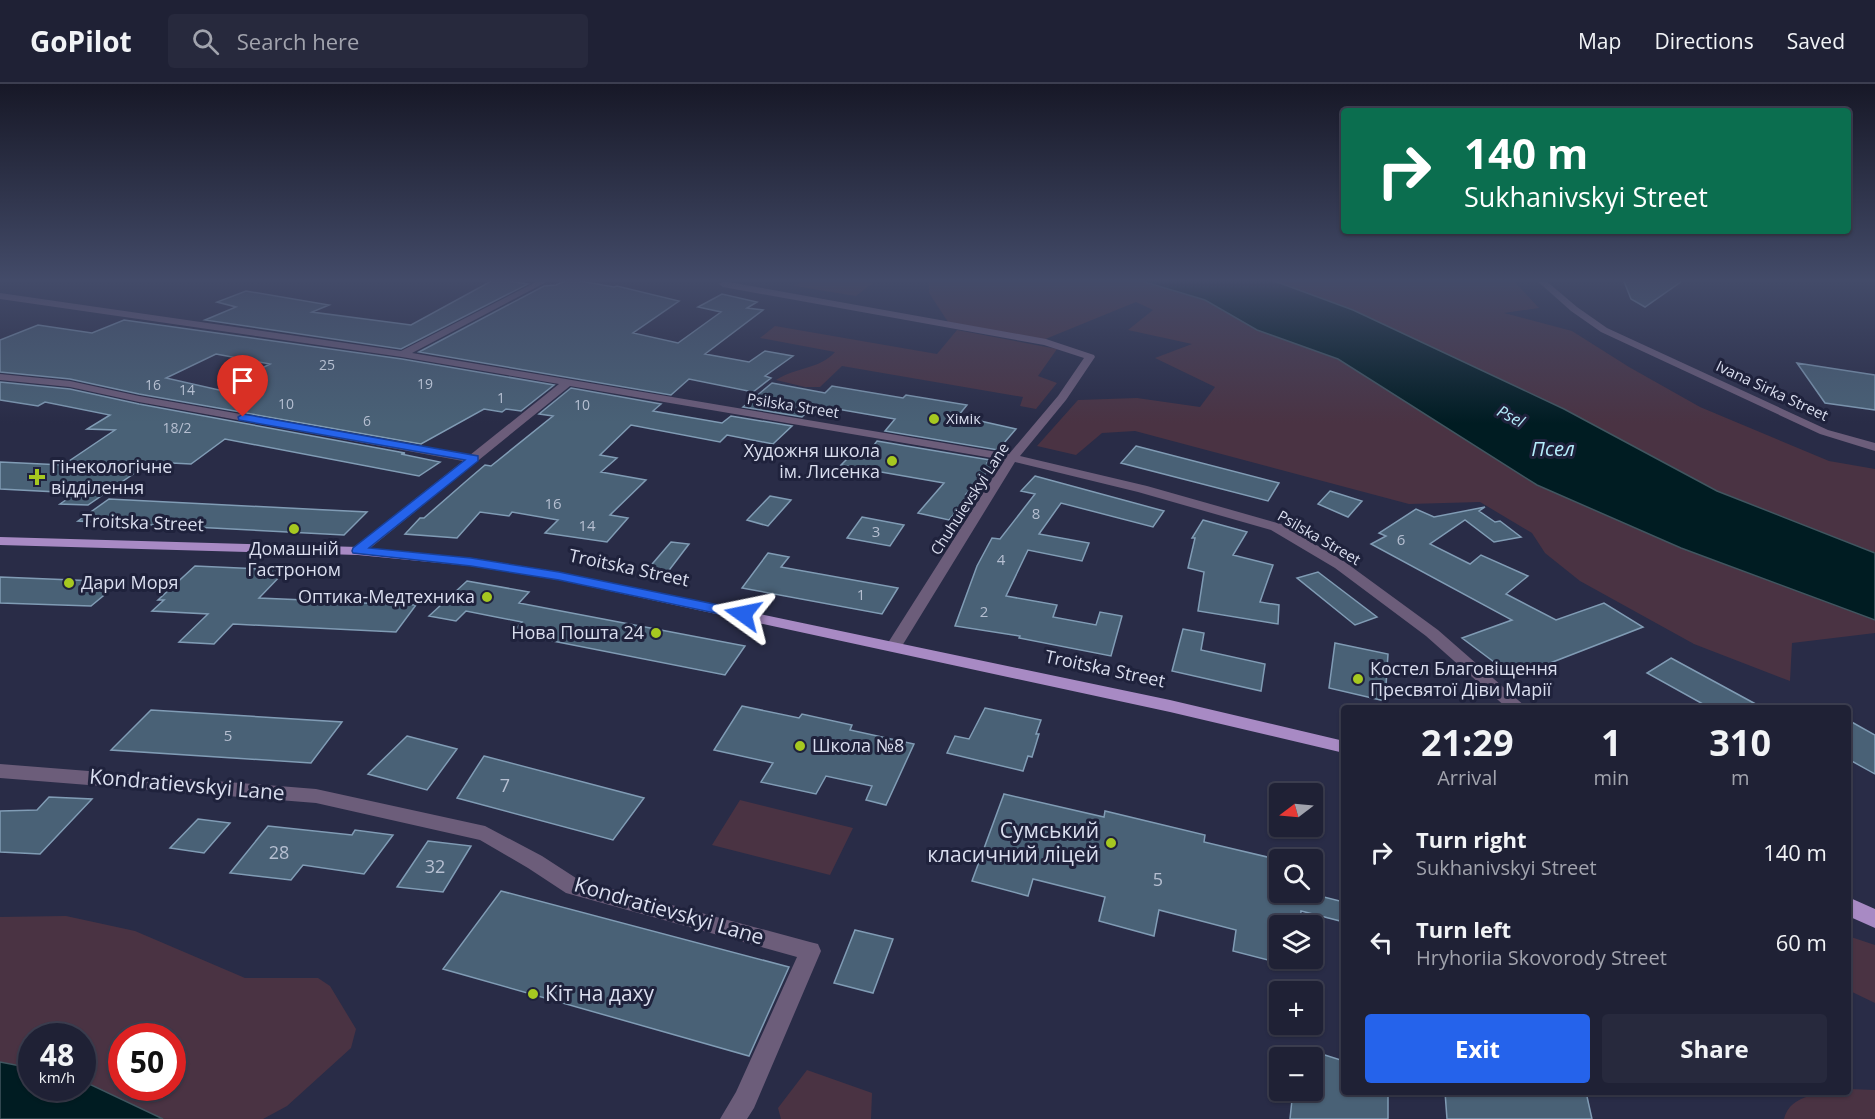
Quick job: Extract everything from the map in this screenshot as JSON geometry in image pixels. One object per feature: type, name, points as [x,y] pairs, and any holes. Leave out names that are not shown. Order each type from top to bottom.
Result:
[{"type":"main road","name":"Troitska Street","points":[[0,541],[358,551],[471,562],[559,576],[894,646],[1170,706],[1341,746]]},
{"type":"main road","points":[[1851,907],[1875,919]]},
{"type":"street","name":"Psilska Street","points":[[217,327],[402,354],[1012,458],[1142,489],[1276,527],[1340,565],[1431,633],[1515,705]]},
{"type":"street","points":[[402,354],[454,327]]},
{"type":"street","name":"Chuhuievskyi Lane","points":[[894,646],[1012,458],[1069,388],[1090,357],[1046,342],[964,327]]},
{"type":"street","name":"Ivana Sirka Street","points":[[1600,327],[1824,432],[1875,447]]},
{"type":"street","points":[[0,377],[70,384],[139,399],[474,459]]},
{"type":"street","points":[[358,551],[567,383]]},
{"type":"street","name":"Kondratievskyi Lane","points":[[0,771],[316,796],[485,834],[535,862],[573,887],[810,951],[745,1100],[732,1119]]},
{"type":"shaded area","points":[[773,327],[783,327],[937,354],[957,330],[1057,349],[1038,376],[1057,383],[1036,409],[1020,406],[1023,397],[842,366],[820,387],[805,387],[776,380],[822,362],[835,352],[760,338]]},
{"type":"shaded area","points":[[976,327],[1074,327],[1043,340]]},
{"type":"shaded area","points":[[1131,327],[1252,327],[1338,359],[1537,485],[1681,548],[1875,620],[1875,633],[1792,643],[1790,681],[1694,644],[1580,581],[1545,553],[1532,533],[1480,502],[1409,504],[1135,431],[1102,433],[1076,455],[1037,446],[1078,400],[1137,398],[1200,407],[1215,387],[1155,358],[1192,344],[1128,330]]},
{"type":"shaded area","points":[[1390,327],[1558,327],[1572,331],[1629,367],[1700,407],[1829,461],[1875,469],[1875,553],[1717,491],[1564,409]]},
{"type":"shaded area","points":[[740,800],[853,828],[830,875],[712,845]]},
{"type":"shaded area","points":[[66,916],[135,931],[245,978],[318,978],[330,986],[356,1029],[351,1048],[287,1106],[263,1119],[163,1119],[125,1101],[186,1101],[186,1023],[108,1023],[108,1093],[96,1087],[96,1023],[18,1023],[18,1065],[0,1062],[0,917]]},
{"type":"shaded area","points":[[1851,937],[1875,945],[1875,1003],[1851,991]]},
{"type":"shaded area","points":[[807,1070],[872,1093],[871,1119],[781,1119],[778,1108]]},
{"type":"shaded area","points":[[1851,1089],[1875,1090],[1875,1119],[1784,1119],[1793,1104],[1810,1096],[1851,1095]]},
{"type":"water","name":"Псел","points":[[1252,327],[1390,327],[1564,409],[1717,491],[1875,553],[1875,620],[1681,548],[1537,485],[1338,359]]},
{"type":"water","points":[[0,1062],[18,1065],[18,1101],[96,1101],[96,1087],[108,1093],[108,1101],[125,1101],[163,1119],[0,1119]]},
{"type":"building","points":[[32,327],[54,327],[92,333],[106,327],[176,327],[402,359],[554,385],[521,411],[506,409],[502,412],[484,409],[421,444],[139,394],[70,379],[0,372],[0,340]],"holes":[[[216,354],[270,364],[219,390],[166,378]]]},
{"type":"building","points":[[254,327],[443,327],[401,349]]},
{"type":"building","points":[[466,327],[641,327],[633,333],[678,343],[700,327],[740,327],[705,354],[749,362],[765,351],[793,356],[765,376],[771,378],[753,392],[689,379],[671,395],[419,352]]},
{"type":"building","points":[[1797,363],[1875,375],[1875,410],[1825,403]]},
{"type":"building","points":[[0,382],[70,389],[405,453],[401,454],[440,462],[419,476],[225,439],[191,464],[151,462],[88,505],[60,504],[76,493],[0,489],[0,462],[63,465],[115,430],[87,429],[110,415],[45,402],[38,406],[0,400]]},
{"type":"building","points":[[772,383],[825,393],[832,386],[903,398],[906,395],[967,405],[958,416],[1016,429],[998,450],[885,431],[895,419],[814,405],[802,417],[743,407]]},
{"type":"building","points":[[571,388],[661,404],[653,411],[722,423],[731,416],[792,426],[773,444],[727,435],[720,442],[631,425],[600,455],[617,458],[601,472],[646,480],[610,515],[628,518],[607,542],[545,533],[558,520],[512,512],[509,516],[480,512],[457,538],[405,534],[420,518],[424,518],[485,465],[491,466],[553,416],[539,414]]},
{"type":"building","points":[[877,441],[990,460],[987,463],[994,465],[966,494],[970,495],[949,520],[918,513],[944,483],[841,465],[859,447],[871,449]]},
{"type":"building","points":[[1136,446],[1279,483],[1268,501],[1121,463]]},
{"type":"building","points":[[1035,476],[1164,511],[1153,527],[1061,503],[1039,534],[1089,543],[1082,561],[1028,550],[1006,596],[1057,605],[1053,617],[1096,625],[1100,612],[1122,616],[1111,656],[1019,638],[1020,636],[955,626],[977,566],[992,538],[1000,539],[1035,494],[1021,491]]},
{"type":"building","points":[[1330,491],[1362,501],[1348,517],[1318,504]]},
{"type":"building","points":[[770,496],[791,500],[768,526],[747,520]]},
{"type":"building","points":[[109,499],[367,512],[344,535],[78,521]]},
{"type":"building","points":[[1485,507],[1479,511],[1495,522],[1500,521],[1521,537],[1494,542],[1465,520],[1430,544],[1470,564],[1481,555],[1528,576],[1506,594],[1556,620],[1604,603],[1643,627],[1514,677],[1462,638],[1512,620],[1371,544],[1386,536],[1379,533],[1416,509],[1434,517]]},
{"type":"building","points":[[862,517],[904,525],[890,546],[847,538]]},
{"type":"building","points":[[1203,520],[1247,532],[1233,555],[1273,565],[1260,602],[1279,605],[1278,624],[1198,611],[1204,572],[1188,568],[1195,538],[1192,538]]},
{"type":"building","points":[[671,542],[689,544],[667,573],[647,570]]},
{"type":"building","points":[[768,553],[789,557],[781,567],[898,588],[882,614],[742,588]]},
{"type":"building","points":[[195,566],[286,570],[259,598],[305,600],[313,592],[341,594],[334,602],[416,605],[396,632],[233,624],[214,644],[179,642],[208,614],[152,611],[164,600],[158,600]]},
{"type":"building","points":[[1318,572],[1377,617],[1355,625],[1297,578]]},
{"type":"building","points":[[0,577],[120,582],[91,606],[0,603]]},
{"type":"building","points":[[467,581],[529,592],[519,603],[745,646],[725,675],[512,633],[522,622],[466,611],[456,621],[429,616]]},
{"type":"building","points":[[1183,629],[1204,633],[1201,650],[1265,664],[1261,691],[1172,671]]},
{"type":"building","name":"Костел Благовіщення Пресвятої Діви Марії","points":[[1335,643],[1388,654],[1385,701],[1329,688]]},
{"type":"building","points":[[1671,658],[1757,705],[1705,705],[1647,673]]},
{"type":"building","points":[[742,706],[799,718],[802,714],[852,725],[850,730],[914,744],[886,805],[866,800],[872,786],[826,776],[816,794],[761,782],[773,763],[714,750]]},
{"type":"building","points":[[985,708],[1041,720],[1032,757],[1028,756],[1023,771],[947,753],[955,736],[969,739]]},
{"type":"building","points":[[151,710],[342,722],[311,763],[111,750]]},
{"type":"building","points":[[1851,722],[1875,735],[1875,774],[1851,761]]},
{"type":"building","points":[[407,736],[457,749],[427,790],[368,774]]},
{"type":"building","points":[[484,756],[644,798],[613,840],[457,798]]},
{"type":"building","points":[[1004,794],[1104,817],[1105,811],[1205,835],[1204,842],[1269,857],[1269,903],[1323,903],[1323,897],[1341,901],[1341,921],[1301,911],[1301,915],[1269,915],[1269,960],[1233,951],[1236,930],[1159,910],[1154,936],[1099,921],[1105,897],[1033,879],[1028,896],[972,881]]},
{"type":"building","points":[[49,797],[92,799],[40,854],[0,852],[0,811],[37,810]]},
{"type":"building","points":[[198,819],[230,823],[204,853],[170,848]]},
{"type":"building","points":[[268,826],[352,835],[355,830],[393,835],[364,874],[303,865],[291,880],[230,873]]},
{"type":"building","points":[[428,841],[471,846],[443,892],[397,887]]},
{"type":"building","points":[[501,891],[789,967],[749,1056],[443,969]]},
{"type":"building","points":[[855,930],[893,939],[873,993],[834,983]]},
{"type":"building","points":[[1323,1054],[1341,1060],[1341,1095],[1388,1095],[1388,1119],[1290,1119],[1292,1101],[1323,1101]]},
{"type":"building","points":[[1445,1095],[1587,1095],[1592,1119],[1447,1119]]},
{"type":"place","name":"Хімік","points":[[934,419]]},
{"type":"place","name":"Художня школа ім. Лисенка","points":[[892,461]]},
{"type":"place","name":"Гінекологічне відділення","points":[[37,477]]},
{"type":"place","name":"Домашній Гастроном","points":[[294,529]]},
{"type":"place","name":"Дари Моря","points":[[69,583]]},
{"type":"place","name":"Оптика-Медтехника","points":[[487,597]]},
{"type":"place","name":"Нова Пошта 24","points":[[656,633]]},
{"type":"place","name":"Костел Благовіщення Пресвятої Діви Марії","points":[[1358,679]]},
{"type":"place","name":"Школа №8","points":[[800,746]]},
{"type":"place","name":"Сумський класичний ліцей","points":[[1111,843]]},
{"type":"place","name":"Кіт на даху","points":[[533,994]]},
{"type":"route","points":[[243,417],[474,459],[358,551],[471,562],[559,576],[743,614]]},
{"type":"water label","name":"Psel","points":[[1511,416]]}]
